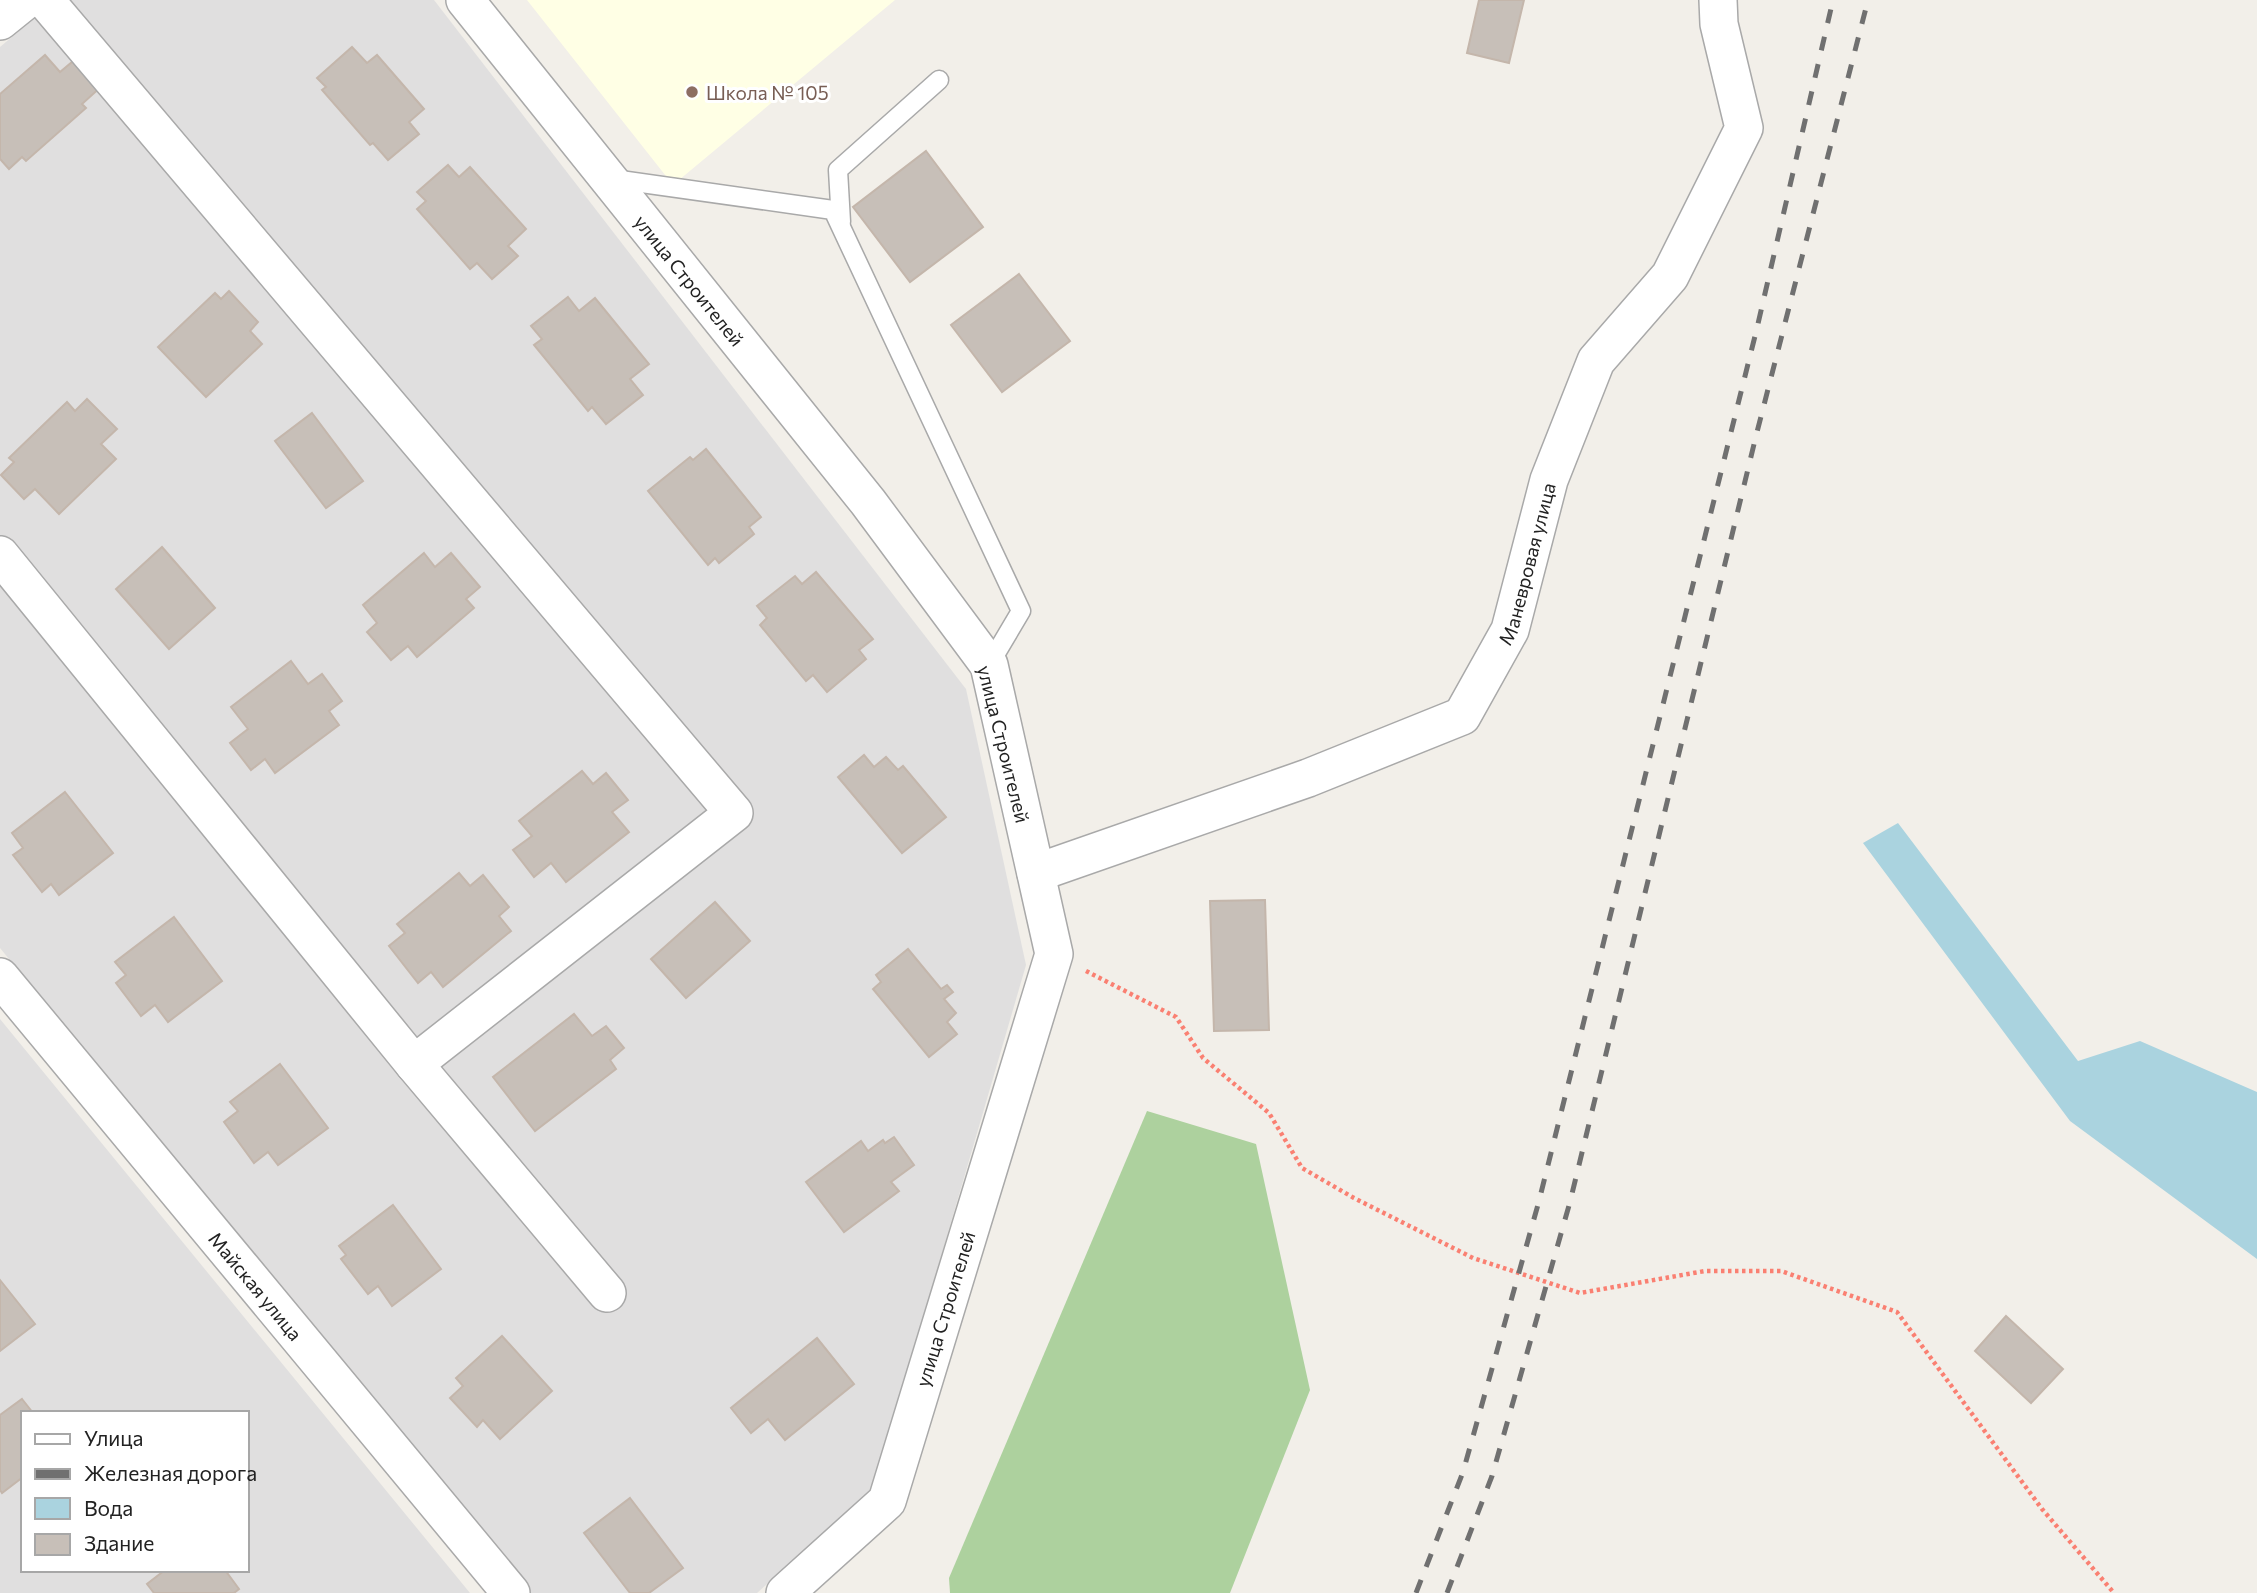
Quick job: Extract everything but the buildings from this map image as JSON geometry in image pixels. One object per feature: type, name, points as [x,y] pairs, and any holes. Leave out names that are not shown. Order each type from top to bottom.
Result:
[{"type":"street","points":[[0,21],[26,0]]},
{"type":"street","points":[[46,0],[734,813],[414,1064]]},
{"type":"street","name":"улица Строителей","points":[[465,0],[868,502],[989,665],[1054,954],[887,1501],[785,1593]]},
{"type":"street","name":"Маневровая улица","points":[[1035,873],[1308,778],[1462,716],[1510,630],[1549,480],[1596,361],[1670,276],[1744,128],[1719,24],[1718,0]]},
{"type":"street","points":[[0,555],[414,1064],[607,1293]]},
{"type":"street","name":"Майская улица","points":[[0,977],[511,1593]]},
{"type":"lane","points":[[842,229],[838,170],[939,80]]},
{"type":"lane","points":[[608,178],[833,210],[1021,611],[989,665]]},
{"type":"path","points":[[1054,954],[1176,1017],[1203,1058],[1269,1113],[1302,1168],[1354,1198],[1474,1258],[1580,1293],[1705,1270],[1781,1271],[1897,1312],[2042,1509],[2114,1593]]},
{"type":"shaded area","points":[[56,0],[434,0],[966,689],[1026,965],[873,1490],[757,1593],[530,1593],[0,948],[0,47]]},
{"type":"shaded area","name":"Школа № 105","points":[[527,0],[895,0],[673,185]]},
{"type":"shaded area","points":[[0,1019],[470,1593],[0,1593]]},
{"type":"green space","points":[[1147,1111],[1256,1144],[1310,1390],[1230,1593],[950,1593],[949,1578]]},
{"type":"water","points":[[1898,823],[2078,1061],[2140,1041],[2257,1092],[2257,1259],[2070,1121],[1863,843]]},
{"type":"railway","points":[[1416,1593],[1463,1472],[1539,1201],[1757,328],[1833,0]]},
{"type":"railway","points":[[1447,1593],[1492,1476],[1570,1202],[1756,436],[1868,0]]},
{"type":"place","name":"Школа № 105","points":[[692,92]]}]
